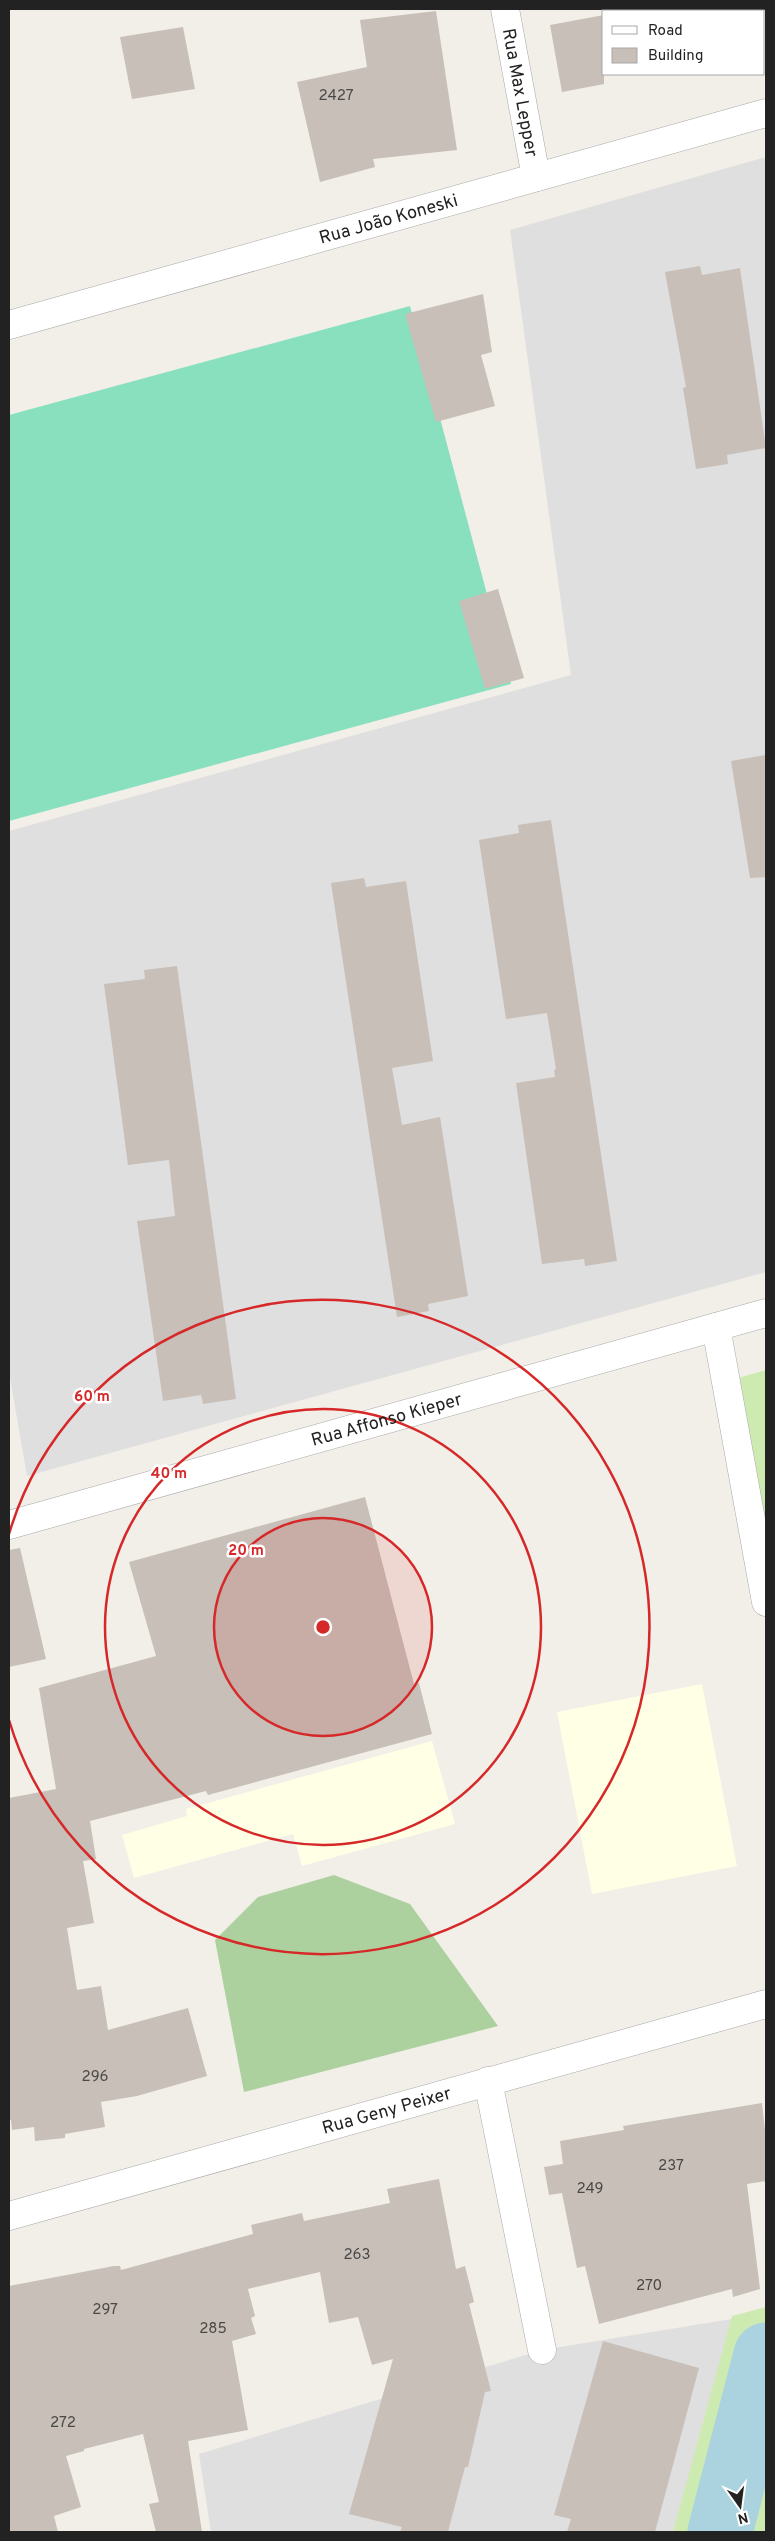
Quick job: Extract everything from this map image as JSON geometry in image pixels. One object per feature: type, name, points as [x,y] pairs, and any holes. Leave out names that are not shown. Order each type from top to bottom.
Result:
[{"type":"street","name":"Rua Max Lepper","points":[[505,9],[536,177]]},
{"type":"street","name":"Rua João Koneski","points":[[9,325],[766,112]]},
{"type":"street","name":"Rua Affonso Kieper","points":[[9,1525],[766,1313]]},
{"type":"street","points":[[716,1327],[766,1602]]},
{"type":"street","name":"Rua Geny Peixer","points":[[9,2216],[766,2004]]},
{"type":"street","points":[[488,2082],[542,2350]]},
{"type":"shaded area","points":[[766,157],[766,1272],[27,1476],[9,1372],[9,831],[571,675],[510,230]]},
{"type":"shaded area","points":[[702,1684],[737,1866],[592,1894],[557,1712]]},
{"type":"shaded area","points":[[432,1741],[455,1824],[302,1866],[293,1834],[134,1878],[122,1835],[187,1816],[186,1809]]},
{"type":"shaded area","points":[[756,2315],[691,2532],[211,2532],[199,2454],[542,2350]]},
{"type":"green space","points":[[410,306],[511,684],[9,821],[9,415]]},
{"type":"green space","points":[[766,1370],[766,1588],[731,1380]]},
{"type":"green space","points":[[334,1875],[410,1904],[498,2026],[244,2092],[215,1940],[258,1897]]},
{"type":"green space","points":[[766,2307],[766,2532],[673,2532],[732,2316]]},
{"type":"building","points":[[436,11],[457,150],[373,159],[375,167],[320,182],[297,82],[367,67],[360,20]]},
{"type":"building","points":[[602,15],[602,75],[604,75],[604,84],[562,92],[550,25]]},
{"type":"building","points":[[183,27],[195,89],[132,99],[120,37]]},
{"type":"building","points":[[700,266],[702,275],[740,268],[766,448],[727,455],[728,464],[696,469],[683,388],[686,387],[665,272]]},
{"type":"building","points":[[483,294],[492,352],[481,355],[495,406],[436,422],[405,314]]},
{"type":"building","points":[[498,589],[524,678],[485,689],[459,601]]},
{"type":"building","points":[[766,755],[766,877],[750,878],[731,761]]},
{"type":"building","points":[[551,820],[617,1261],[585,1266],[584,1259],[542,1264],[516,1083],[555,1077],[554,1070],[556,1069],[547,1013],[506,1019],[479,840],[519,833],[518,825]]},
{"type":"building","points":[[364,878],[366,887],[406,881],[433,1061],[392,1068],[402,1125],[440,1117],[468,1296],[428,1304],[429,1311],[397,1317],[331,883]]},
{"type":"building","points":[[177,966],[236,1399],[203,1404],[201,1395],[163,1401],[137,1221],[175,1216],[169,1160],[128,1165],[104,984],[145,979],[144,970]]},
{"type":"building","points":[[365,1497],[414,1684],[419,1683],[432,1734],[208,1795],[206,1791],[90,1821],[96,1859],[83,1861],[94,1923],[67,1928],[77,1990],[101,1986],[108,2030],[188,2008],[207,2076],[137,2096],[101,2102],[105,2127],[65,2134],[65,2138],[35,2141],[34,2127],[12,2130],[11,2120],[9,2120],[9,1798],[56,1789],[39,1688],[156,1656],[129,1562]]},
{"type":"building","points":[[20,1548],[46,1659],[9,1667],[9,1550]]},
{"type":"building","points":[[762,2103],[766,2140],[766,2181],[747,2184],[760,2289],[733,2297],[732,2289],[599,2324],[585,2266],[577,2268],[562,2193],[549,2195],[544,2167],[563,2164],[560,2141],[624,2130],[623,2126]]},
{"type":"building","points":[[439,2179],[456,2269],[465,2266],[474,2302],[469,2304],[491,2391],[485,2392],[468,2467],[465,2467],[448,2532],[400,2532],[402,2527],[349,2514],[393,2359],[372,2365],[358,2317],[329,2323],[320,2272],[248,2289],[255,2316],[251,2318],[256,2334],[232,2341],[248,2430],[188,2441],[202,2532],[156,2532],[149,2504],[159,2502],[143,2434],[84,2449],[84,2451],[66,2456],[81,2507],[54,2516],[58,2532],[9,2532],[9,2286],[114,2266],[120,2266],[121,2270],[253,2234],[251,2225],[302,2213],[304,2221],[390,2203],[387,2189]]},
{"type":"building","points":[[603,2341],[699,2368],[655,2532],[567,2532],[571,2519],[554,2515]]},
{"type":"waterway","points":[[720,2532],[766,2355]]}]
